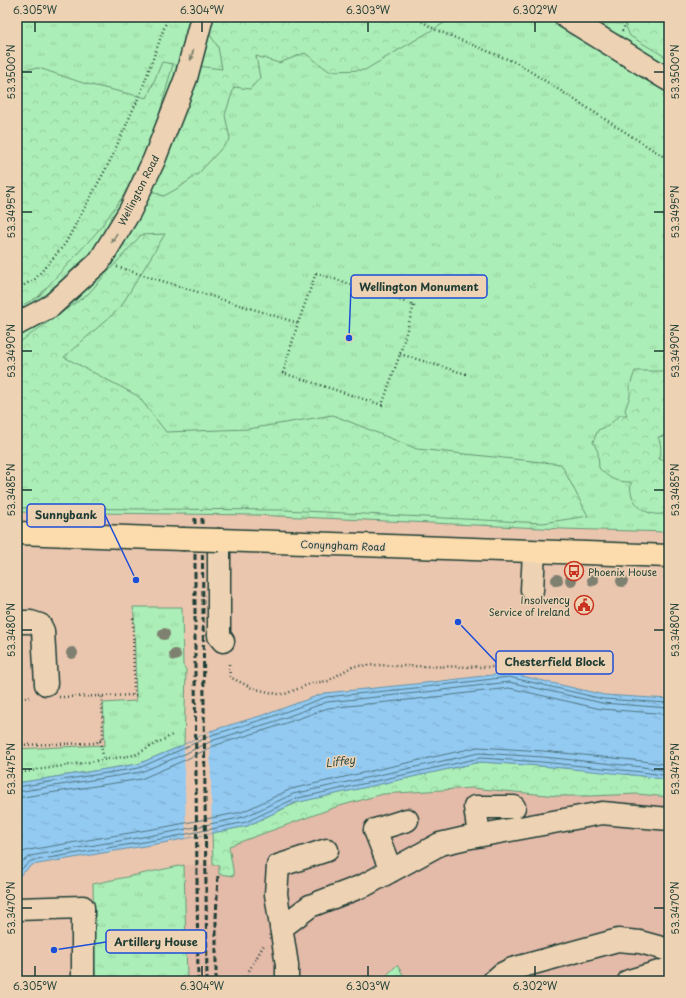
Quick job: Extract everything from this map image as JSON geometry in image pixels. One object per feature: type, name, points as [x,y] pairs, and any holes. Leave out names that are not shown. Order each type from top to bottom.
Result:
[{"type":"main road","name":"Conyngham Road","points":[[17,533],[669,556]]},
{"type":"street","name":"Wellington Road","points":[[17,324],[51,306],[99,262],[130,211],[154,160],[186,78],[202,17]]},
{"type":"street","points":[[566,17],[669,80]]},
{"type":"street","points":[[219,540],[219,636],[223,641]]},
{"type":"street","points":[[532,590],[534,552]]},
{"type":"street","points":[[17,622],[31,622],[40,625],[43,631],[45,693]]},
{"type":"street","points":[[479,835],[475,808],[514,808]]},
{"type":"street","points":[[281,928],[310,906],[365,885],[440,844],[479,835],[602,813],[669,819]]},
{"type":"street","points":[[392,871],[375,830],[407,820]]},
{"type":"street","points":[[287,981],[287,965],[276,894],[278,866],[327,850]]},
{"type":"street","points":[[17,909],[83,907],[83,981]]},
{"type":"street","points":[[494,981],[502,974],[512,969],[618,940],[640,942],[669,950]]},
{"type":"street","points":[[629,981],[669,969]]},
{"type":"path","points":[[17,289],[35,278],[65,244],[110,163],[141,92],[168,17]]},
{"type":"path","points":[[415,17],[436,30],[517,63],[669,160]]},
{"type":"path","points":[[99,262],[298,323]]},
{"type":"path","points":[[316,273],[414,305],[400,354],[382,405],[283,373],[298,323],[316,273]]},
{"type":"path","points":[[400,354],[466,374]]},
{"type":"path","points":[[133,618],[134,696]]},
{"type":"path","points":[[17,661],[17,698],[45,693],[102,696],[142,695]]},
{"type":"path","points":[[229,664],[230,677],[237,681],[252,688],[277,694],[285,694],[312,683],[328,681],[354,666],[490,667],[519,663]]},
{"type":"path","points":[[17,745],[96,743],[100,741],[103,738],[102,696]]},
{"type":"path","points":[[17,773],[135,755],[174,734]]},
{"type":"path","points":[[100,741],[104,760]]},
{"type":"path","points":[[243,981],[263,945],[281,928]]},
{"type":"shaded area","points":[[471,788],[558,796],[637,794],[669,797],[669,981],[187,981],[184,865],[219,865],[234,876],[228,846],[336,807],[383,794]]},
{"type":"green space","points":[[17,17],[669,17],[669,532],[563,529],[255,515],[17,512]]},
{"type":"green space","points":[[207,17],[450,17],[449,20],[365,70],[329,71],[305,53],[279,63],[256,56],[260,78],[250,89],[234,87],[225,115],[230,139],[198,174],[164,196],[151,191],[197,66],[222,69],[218,47],[209,33]]},
{"type":"green space","points":[[592,17],[669,17],[669,59],[630,36],[625,24],[602,23]]},
{"type":"green space","points":[[162,62],[173,64],[152,141],[124,195],[97,232],[38,297],[17,308],[17,70],[39,68],[83,83],[147,98]]},
{"type":"green space","points":[[165,234],[120,308],[64,357],[138,396],[166,432],[248,429],[333,415],[417,449],[561,464],[588,516],[543,523],[284,510],[17,508],[17,344],[88,294],[141,235]]},
{"type":"green space","points":[[669,364],[669,435],[658,437],[661,448],[659,459],[669,461],[669,512],[657,514],[640,508],[633,498],[631,482],[613,479],[599,468],[598,452],[593,442],[598,430],[608,426],[620,415],[627,415],[625,410],[630,396],[630,385],[635,371],[667,371]]},
{"type":"green space","points":[[133,607],[182,607],[183,665],[186,670],[184,745],[138,764],[17,783],[17,749],[105,745],[103,703],[136,701]]},
{"type":"green space","points":[[480,762],[599,771],[669,780],[669,797],[637,794],[558,796],[471,788],[383,794],[336,807],[229,846],[234,876],[219,874],[219,865],[213,865],[212,833],[247,826],[298,802]]},
{"type":"green space","points":[[184,865],[187,981],[95,981],[93,884]]},
{"type":"green space","points":[[397,965],[404,976],[399,981],[381,981]]},
{"type":"water","name":"Liffey","points":[[509,673],[604,695],[669,699],[669,780],[542,766],[480,762],[295,803],[247,826],[168,842],[32,865],[17,878],[17,783],[138,764],[179,747],[210,731],[270,713],[325,693]]},
{"type":"pier","points":[[210,731],[212,833],[186,838],[184,745]]},
{"type":"railway","points":[[195,518],[198,981]]},
{"type":"railway","points":[[202,518],[207,981]]},
{"type":"railway","points":[[216,981],[218,875]]},
{"type":"place","name":"Wellington Monument","points":[[349,338]]},
{"type":"place","name":"Phoenix House","points":[[574,571]]},
{"type":"place","name":"Sunnybank","points":[[136,580]]},
{"type":"place","name":"Insolvency Service of Ireland","points":[[584,605]]},
{"type":"place","name":"Chesterfield Block","points":[[458,622]]},
{"type":"place","name":"Artillery House","points":[[54,950]]}]
